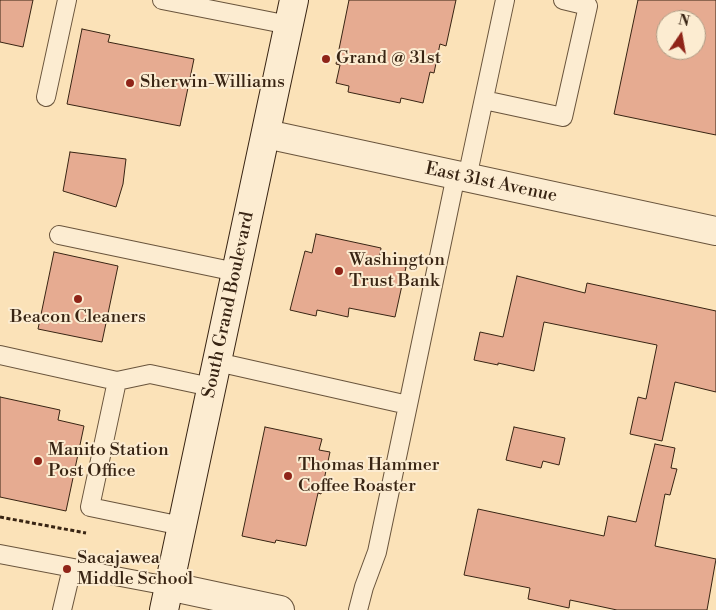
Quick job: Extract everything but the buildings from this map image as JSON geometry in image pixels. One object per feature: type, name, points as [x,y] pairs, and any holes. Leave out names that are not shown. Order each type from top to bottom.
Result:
[{"type":"street","name":"South Grand Boulevard","points":[[166,598],[292,12]]},
{"type":"street","name":"East 31st Avenue","points":[[266,134],[716,232]]},
{"type":"street","points":[[166,598],[280,610]]},
{"type":"lane","points":[[46,97],[67,0]]},
{"type":"lane","points":[[162,0],[292,12]]},
{"type":"lane","points":[[358,610],[364,586],[377,552],[408,404],[462,177],[484,100],[505,0]]},
{"type":"lane","points":[[484,100],[563,117],[588,6],[562,0]]},
{"type":"lane","points":[[59,235],[236,272]]},
{"type":"lane","points":[[0,355],[118,381],[150,374],[214,375],[408,404]]},
{"type":"lane","points":[[118,381],[90,507],[182,526]]},
{"type":"lane","points":[[0,554],[72,568],[166,598]]},
{"type":"lane","points":[[62,610],[72,568]]},
{"type":"path","points":[[0,516],[92,534]]},
{"type":"place","name":"Grand @ 31st","points":[[326,59]]},
{"type":"place","name":"Sherwin-Williams","points":[[130,83]]},
{"type":"place","name":"Washington Trust Bank","points":[[339,271]]},
{"type":"place","name":"Beacon Cleaners","points":[[78,299]]},
{"type":"place","name":"Manito Station Post Office","points":[[38,461]]},
{"type":"place","name":"Thomas Hammer Coffee Roaster","points":[[288,476]]},
{"type":"place","name":"Sacajawea Middle School","points":[[67,569]]}]
